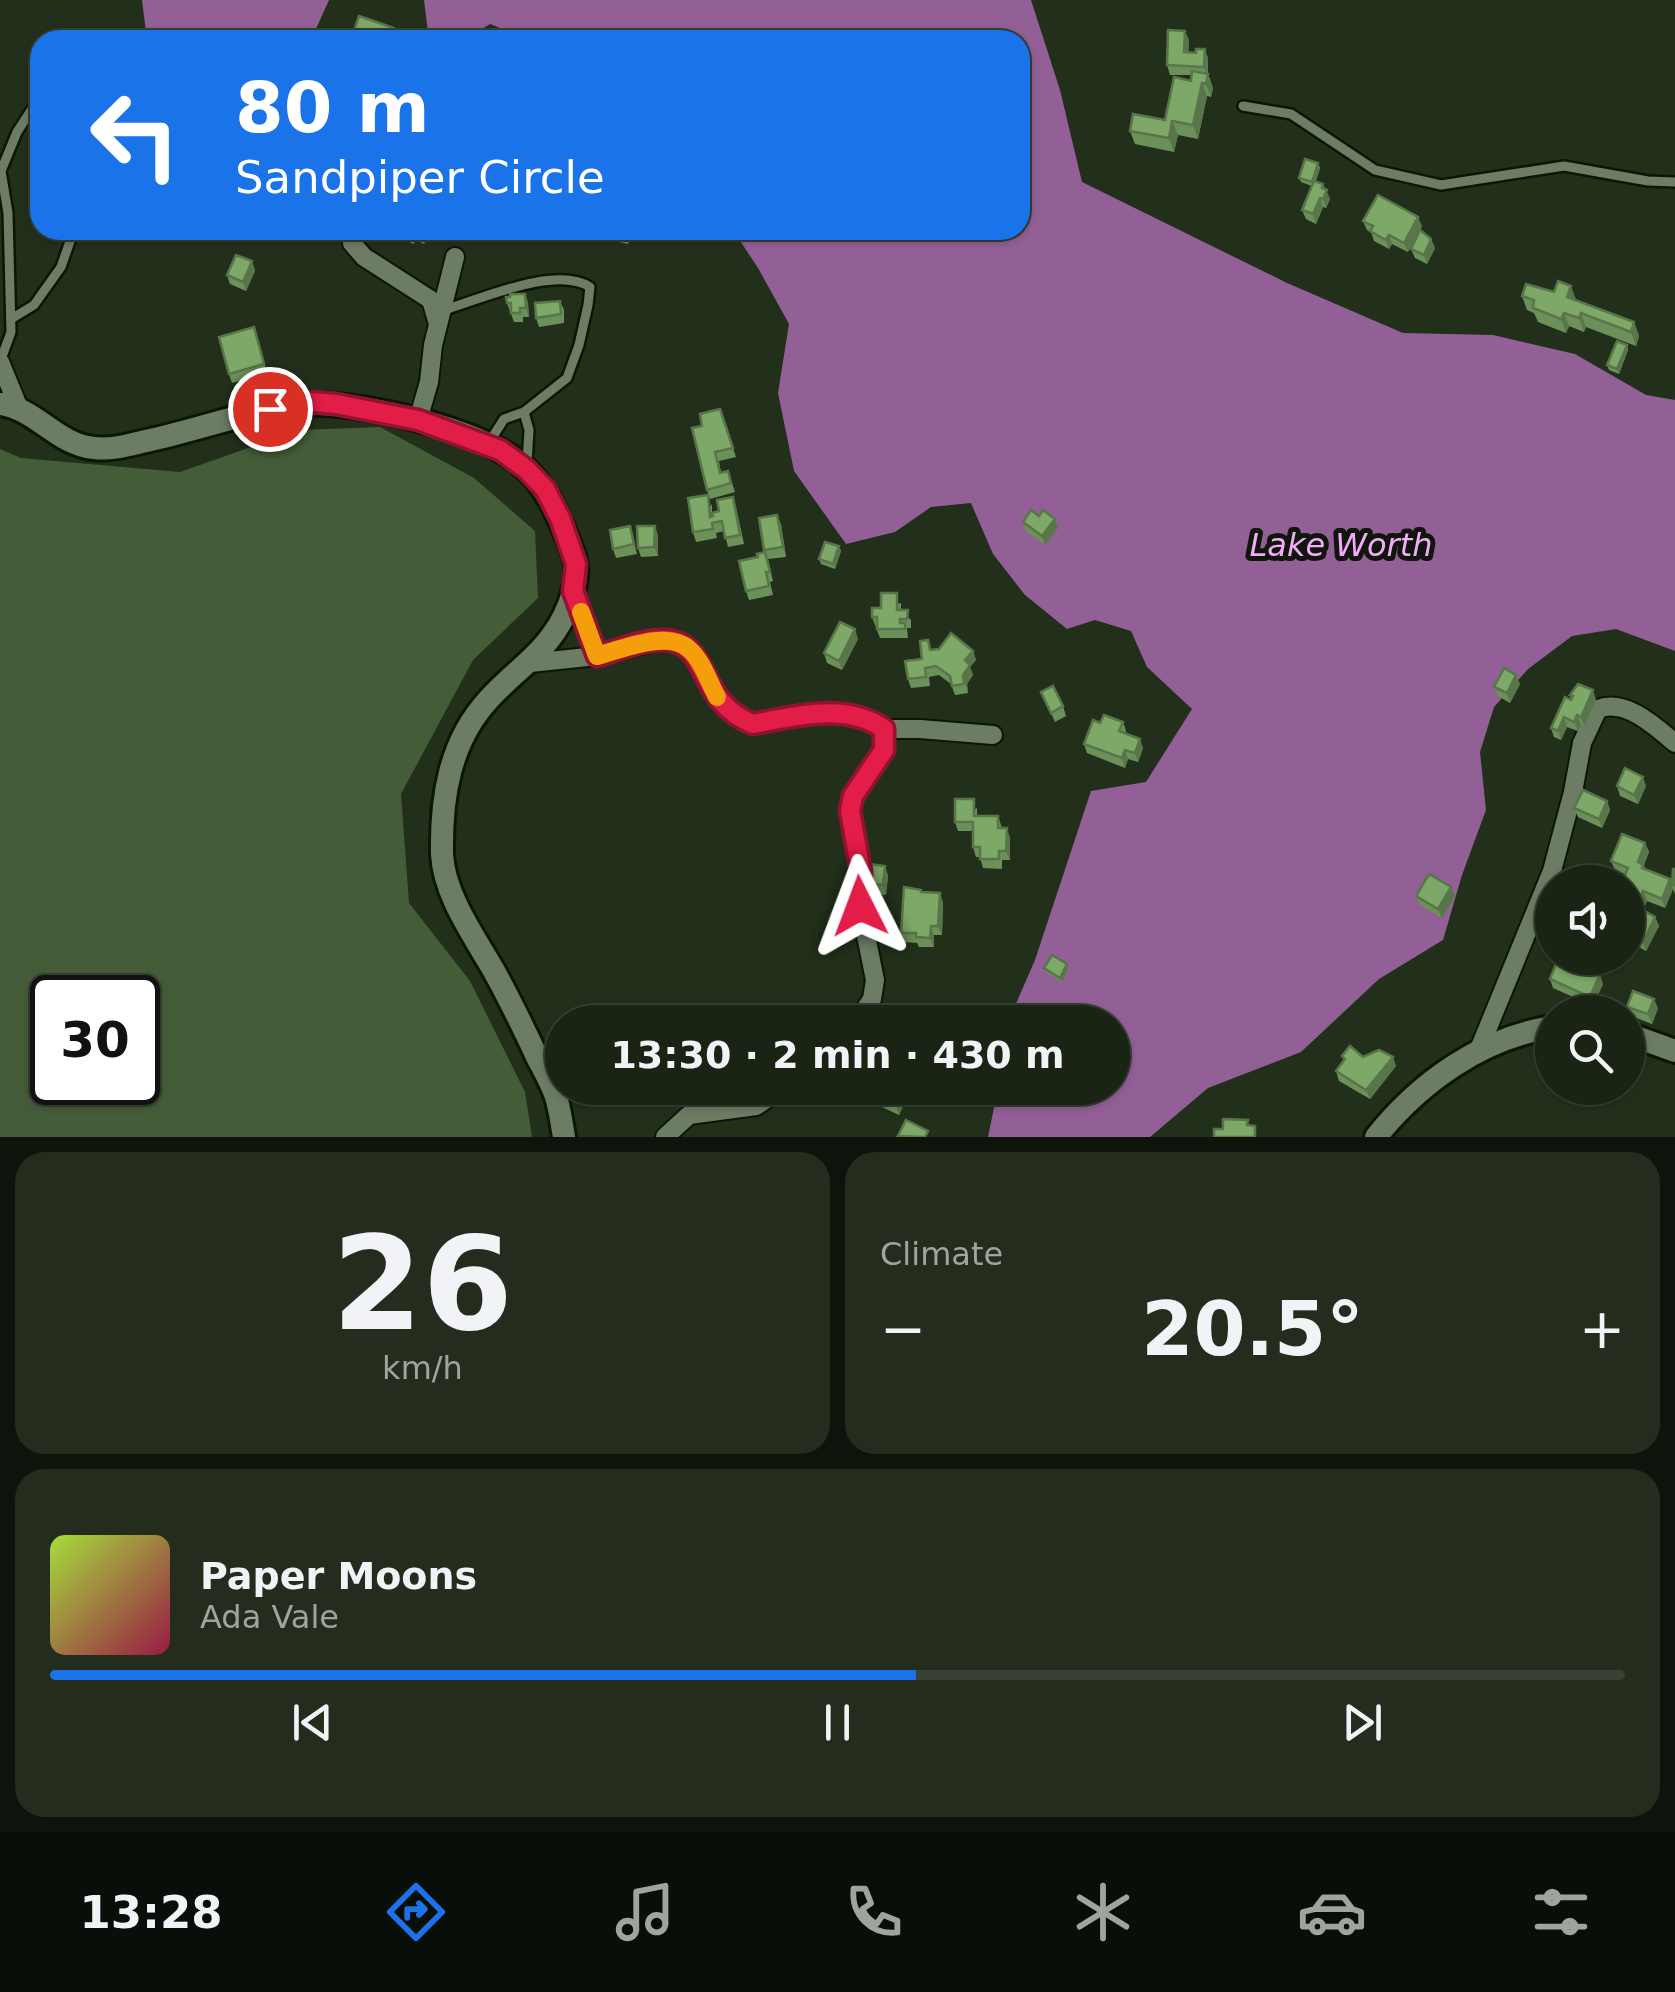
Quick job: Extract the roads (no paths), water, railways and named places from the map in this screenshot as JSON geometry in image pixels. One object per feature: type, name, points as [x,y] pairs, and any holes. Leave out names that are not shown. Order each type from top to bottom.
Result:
[{"type":"street","points":[[352,240],[364,257],[430,300],[440,318]]},
{"type":"street","points":[[418,420],[455,257]]},
{"type":"street","points":[[0,362],[9,405],[66,439],[92,448],[115,448],[270,409],[312,402],[336,404],[418,420],[488,444],[526,469],[545,489],[576,564],[573,591],[564,616],[530,663],[490,698],[456,748],[446,788],[442,859],[447,882],[462,914],[517,1013],[556,1096],[564,1137]]},
{"type":"street","points":[[573,591],[597,656]]},
{"type":"street","points":[[530,663],[597,656],[660,640],[678,641],[692,651],[719,700],[753,724],[813,714],[851,714],[872,720],[884,729],[993,735]]},
{"type":"street","points":[[1478,1052],[1552,872],[1574,792],[1582,743],[1598,708],[1609,704],[1626,709],[1675,743]]},
{"type":"street","points":[[869,1005],[875,980],[860,906],[861,872],[850,811],[853,796],[884,750],[884,729]]},
{"type":"street","points":[[1376,1137],[1419,1091],[1478,1052],[1535,1030]]},
{"type":"street","points":[[1645,1040],[1675,1051]]},
{"type":"street","points":[[665,1137],[688,1114],[758,1105]]},
{"type":"lane","points":[[1242,106],[1291,114],[1375,170],[1441,185],[1564,166],[1648,182],[1675,182]]},
{"type":"lane","points":[[0,362],[11,332],[8,212],[1,172],[16,132],[30,111]]},
{"type":"lane","points":[[11,319],[34,306],[62,268],[71,240]]},
{"type":"lane","points":[[440,318],[542,280],[580,280],[590,287],[579,345],[567,378],[524,412],[504,419],[488,444]]},
{"type":"lane","points":[[524,412],[529,430],[526,469]]},
{"type":"water","points":[[142,0],[329,0],[316,30],[146,30]]},
{"type":"water","name":"Lake Worth","points":[[424,0],[1031,0],[1060,90],[1082,182],[1287,283],[1403,333],[1493,335],[1575,354],[1646,395],[1675,400],[1675,651],[1616,629],[1572,636],[1528,669],[1494,707],[1480,752],[1486,810],[1443,940],[1379,979],[1301,1052],[1208,1088],[1150,1137],[988,1137],[995,1105],[1130,1105],[1130,1005],[1015,1005],[1035,960],[1091,791],[1146,782],[1192,709],[1147,667],[1131,631],[1095,620],[1067,629],[1025,595],[993,554],[971,503],[931,507],[895,532],[846,544],[794,471],[778,393],[789,324],[740,240],[1030,240],[1030,30],[505,30],[490,24],[480,30],[428,30]]}]
